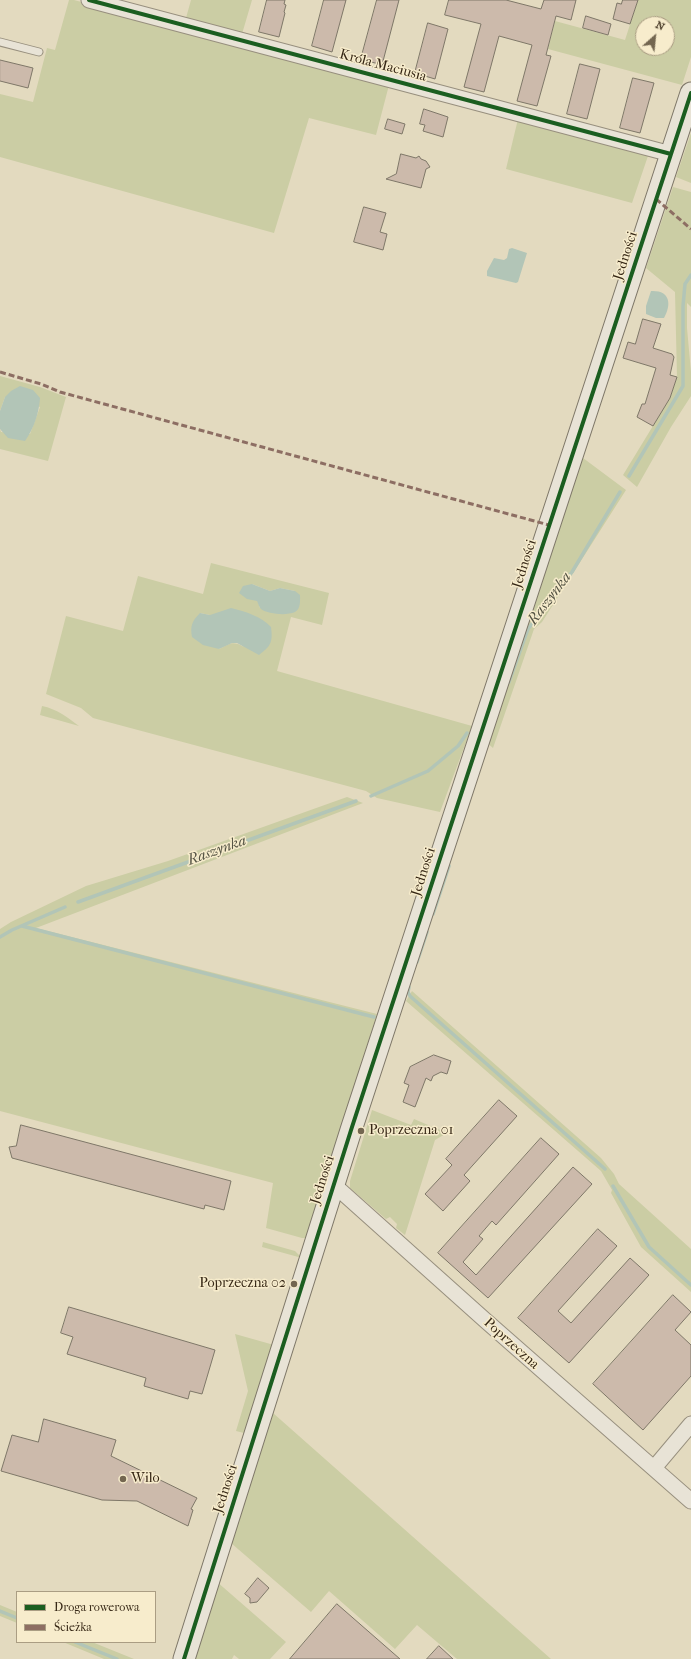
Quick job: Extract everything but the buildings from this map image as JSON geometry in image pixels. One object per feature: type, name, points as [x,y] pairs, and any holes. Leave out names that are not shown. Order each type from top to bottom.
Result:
[{"type":"street","name":"Króla Maciusia","points":[[89,0],[671,154]]},
{"type":"street","name":"Jedności","points":[[184,1659],[334,1184],[691,93]]},
{"type":"street","name":"Poprzeczna","points":[[334,1184],[480,1316],[691,1501]]},
{"type":"street","points":[[654,1468],[691,1424]]},
{"type":"lane","points":[[0,42],[39,52]]},
{"type":"green space","points":[[69,0],[74,0],[389,85],[376,135],[309,118],[274,233],[0,157],[0,94],[33,102],[47,48],[55,50]]},
{"type":"green space","points":[[191,0],[252,0],[242,34],[186,18]]},
{"type":"green space","points":[[638,0],[691,0],[691,57],[682,85],[548,49],[555,21],[625,40]]},
{"type":"green space","points":[[518,119],[649,153],[632,203],[506,169]]},
{"type":"green space","points":[[691,133],[691,183],[676,177]]},
{"type":"green space","points":[[673,187],[691,192],[691,307],[687,303],[687,328],[691,372],[691,396],[671,427],[637,487],[623,475],[670,398],[677,377],[675,292],[646,268]]},
{"type":"green space","points":[[0,376],[40,387],[66,397],[48,461],[0,449],[0,429],[1,432],[30,434],[40,407],[5,397],[0,411]]},
{"type":"green space","points":[[579,455],[626,490],[542,622],[534,629],[493,748],[485,741]]},
{"type":"green space","points":[[211,563],[329,593],[322,625],[291,617],[277,671],[472,726],[440,812],[377,798],[366,791],[93,718],[81,708],[46,694],[66,616],[123,631],[138,576],[203,594]],"holes":[[[252,584],[270,591],[280,588],[295,591],[260,608]],[[200,613],[210,615],[244,647],[234,643],[219,649]]]},
{"type":"green space","points":[[42,706],[57,711],[79,726],[40,715]]},
{"type":"green space","points":[[347,797],[363,803],[36,928],[377,1014],[308,1238],[302,1238],[266,1228],[273,1183],[0,1111],[0,929],[11,922],[86,886],[168,861]]},
{"type":"green space","points":[[412,991],[601,1158],[614,1174],[619,1184],[691,1249],[691,1292],[641,1247],[611,1193],[612,1190],[601,1171],[406,1001]]},
{"type":"green space","points":[[372,1110],[411,1125],[414,1119],[447,1133],[435,1140],[405,1235],[396,1228],[397,1224],[390,1217],[386,1219],[350,1188],[350,1181]]},
{"type":"green space","points":[[263,1242],[295,1251],[302,1258],[262,1247]]},
{"type":"green space","points":[[235,1334],[274,1345],[244,1433],[236,1431],[248,1391]]},
{"type":"green space","points":[[273,1413],[551,1659],[457,1659],[417,1625],[395,1649],[329,1591],[311,1612],[231,1543]]},
{"type":"green space","points":[[216,1581],[286,1642],[270,1659],[239,1659],[234,1655],[232,1659],[196,1659],[193,1653]]},
{"type":"green space","points":[[0,1605],[16,1612],[16,1623],[0,1616]]},
{"type":"green space","points":[[65,1643],[94,1643],[134,1659],[104,1659]]},
{"type":"shaded area","points":[[512,248],[527,253],[518,282],[516,283],[487,276],[487,271],[494,258],[504,260],[507,258],[509,249]]},
{"type":"shaded area","points":[[651,291],[662,293],[666,295],[668,299],[667,313],[664,318],[656,318],[646,314],[646,306]]},
{"type":"shaded area","points":[[20,386],[33,390],[40,398],[36,420],[25,441],[8,438],[0,429],[0,411],[5,397],[11,391]]},
{"type":"shaded area","points":[[252,584],[270,591],[280,588],[295,591],[300,595],[300,604],[297,611],[287,614],[277,614],[264,611],[260,608],[257,601],[247,599],[239,593],[243,586]]},
{"type":"shaded area","points":[[231,608],[258,617],[271,627],[272,636],[269,646],[259,655],[237,643],[232,643],[219,649],[203,645],[192,637],[192,624],[200,613],[210,615]]},
{"type":"waterway","name":"Raszynka","points":[[629,476],[683,386],[683,306],[685,284],[691,275]]},
{"type":"waterway","name":"Raszynka","points":[[509,682],[528,629],[572,572],[620,492]]},
{"type":"waterway","name":"Raszynka","points":[[371,796],[428,771],[458,746],[467,733]]},
{"type":"waterway","name":"Raszynka","points":[[78,902],[356,801]]},
{"type":"waterway","points":[[433,914],[449,866]]},
{"type":"waterway","name":"Raszynka","points":[[0,937],[12,930],[65,907]]},
{"type":"waterway","points":[[22,926],[374,1017]]},
{"type":"waterway","points":[[417,962],[427,932]]},
{"type":"waterway","points":[[409,987],[408,992],[410,996],[605,1169]]},
{"type":"waterway","points":[[613,1186],[649,1247],[691,1285]]},
{"type":"waterway","points":[[0,1611],[16,1618]]},
{"type":"waterway","points":[[77,1643],[117,1659]]},
{"type":"marked path","points":[[656,199],[691,229]]},
{"type":"marked path","points":[[0,372],[41,384],[60,392],[549,525]]},
{"type":"cycle path","points":[[89,0],[671,154]]},
{"type":"cycle path","points":[[184,1659],[352,1127],[691,93]]},
{"type":"place","name":"Poprzeczna 01","points":[[361,1131]]},
{"type":"place","name":"Poprzeczna 02","points":[[294,1284]]},
{"type":"place","name":"Wilo","points":[[123,1479]]}]
